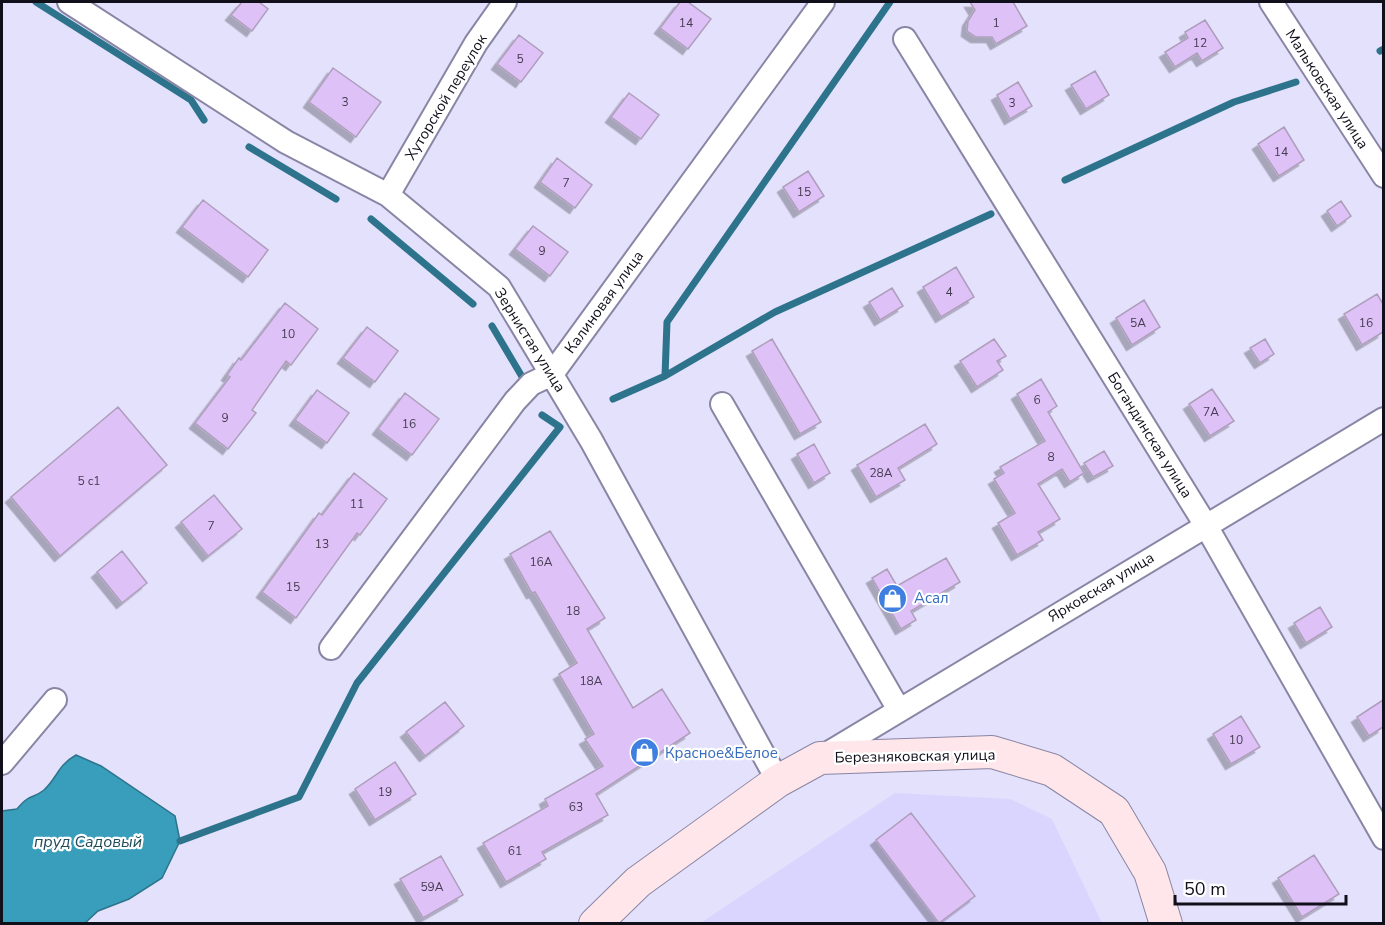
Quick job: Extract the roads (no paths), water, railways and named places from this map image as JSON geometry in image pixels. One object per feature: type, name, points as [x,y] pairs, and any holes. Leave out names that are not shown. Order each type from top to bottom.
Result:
[{"type":"street","name":"Зернистая улица","points":[[69,2],[286,142],[388,195],[499,287],[591,440],[778,781]]},
{"type":"street","name":"Хуторской переулок","points":[[388,195],[476,42],[505,2]]},
{"type":"street","name":"Калиновая улица","points":[[331,648],[515,401],[531,384],[552,374],[823,2]]},
{"type":"street","name":"Мальковская улица","points":[[1271,2],[1383,176]]},
{"type":"street","name":"Богандинская улица","points":[[904,39],[1205,524],[1383,838]]},
{"type":"street","points":[[722,404],[899,710]]},
{"type":"street","name":"Ярковская улица","points":[[820,758],[1205,524],[1383,419]]},
{"type":"street","points":[[2,763],[55,700]]},
{"type":"street","name":"Березняковская улица","points":[[595,924],[638,882],[778,781],[820,758],[992,752],[1052,770],[1114,811],[1150,872],[1166,924]]},
{"type":"water","name":"пруд Садовый","points":[[76,755],[101,766],[175,816],[180,841],[162,878],[129,899],[98,911],[85,923],[2,923],[2,811],[17,809],[28,798],[44,790],[61,767]]},
{"type":"waterway","points":[[36,2],[191,100],[204,120]]},
{"type":"waterway","points":[[613,399],[665,376],[667,322],[890,2]]},
{"type":"waterway","points":[[1380,51],[1384,49]]},
{"type":"waterway","points":[[1065,180],[1234,102],[1296,82]]},
{"type":"waterway","points":[[249,147],[336,199]]},
{"type":"waterway","points":[[665,376],[775,312],[991,214]]},
{"type":"waterway","points":[[371,219],[473,304]]},
{"type":"waterway","points":[[492,326],[524,380]]},
{"type":"waterway","points":[[180,841],[299,797],[357,683],[560,427],[542,415]]},
{"type":"place","name":"Асал","points":[[893,598]]},
{"type":"place","name":"Красное&Белое","points":[[644,753]]}]
